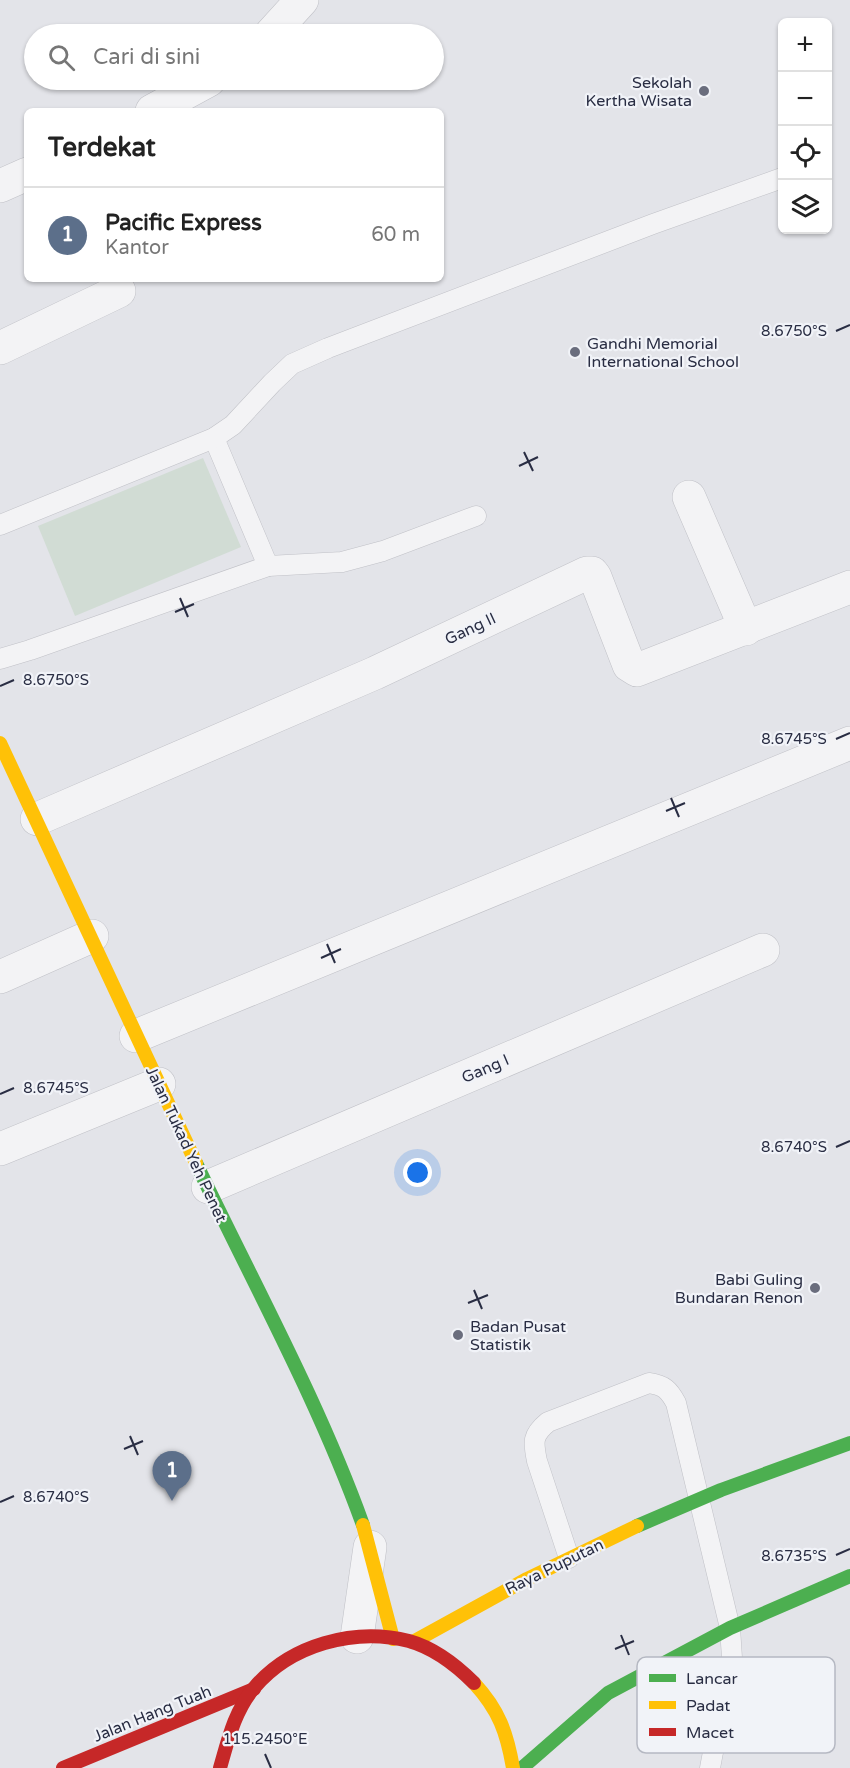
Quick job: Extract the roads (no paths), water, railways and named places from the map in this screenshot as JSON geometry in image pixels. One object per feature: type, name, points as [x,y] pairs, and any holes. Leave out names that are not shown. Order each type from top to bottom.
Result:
[{"type":"main road","name":"Jalan Tukad Yeh Penet","points":[[0,743],[92,936],[136,1036],[325,1433],[370,1547],[393,1639]]},
{"type":"main road","name":"Raya Puputan","points":[[413,1642],[475,1606],[569,1558],[699,1500],[850,1443]]},
{"type":"main road","points":[[676,1657],[730,1628],[850,1576]]},
{"type":"main road","points":[[220,1768],[231,1727],[254,1689],[278,1666],[307,1648],[338,1638],[372,1636],[413,1642],[442,1656],[471,1678],[493,1706],[508,1739],[513,1768]]},
{"type":"main road","points":[[522,1768],[608,1693],[637,1678]]},
{"type":"main road","name":"Jalan Hang Tuah","points":[[63,1768],[254,1689]]},
{"type":"street","points":[[280,24],[302,0]]},
{"type":"street","points":[[158,108],[191,90]]},
{"type":"street","points":[[0,186],[24,175]]},
{"type":"street","points":[[0,348],[119,291]]},
{"type":"street","points":[[689,497],[746,629]]},
{"type":"street","name":"Gang II","points":[[37,819],[375,673],[587,573],[592,573],[595,577],[629,666],[637,670],[850,587]]},
{"type":"street","points":[[136,1036],[850,743]]},
{"type":"street","points":[[0,977],[92,936]]},
{"type":"street","name":"Gang I","points":[[208,1187],[763,950]]},
{"type":"street","points":[[0,1149],[159,1084]]},
{"type":"street","name":"Jalan Tukad Yeh Penet","points":[[357,1637],[370,1547]]},
{"type":"lane","points":[[0,525],[214,438],[233,425],[272,382],[292,364],[328,348],[778,180]]},
{"type":"lane","points":[[214,438],[268,566]]},
{"type":"lane","points":[[0,658],[30,650],[268,566],[342,562],[383,551],[476,516]]},
{"type":"lane","points":[[569,1558],[533,1445],[537,1431],[548,1422],[649,1383],[662,1384],[676,1403],[730,1628],[732,1657]]},
{"type":"lane","points":[[710,1768],[713,1753]]},
{"type":"place","name":"Sekolah Kertha Wisata","points":[[704,91]]},
{"type":"place","name":"Gandhi Memorial International School","points":[[575,352]]},
{"type":"place","name":"Babi Guling Bundaran Renon","points":[[815,1288]]},
{"type":"place","name":"Badan Pusat Statistik","points":[[458,1335]]},
{"type":"place","name":"Pacific Express","points":[[172,1501]]}]
